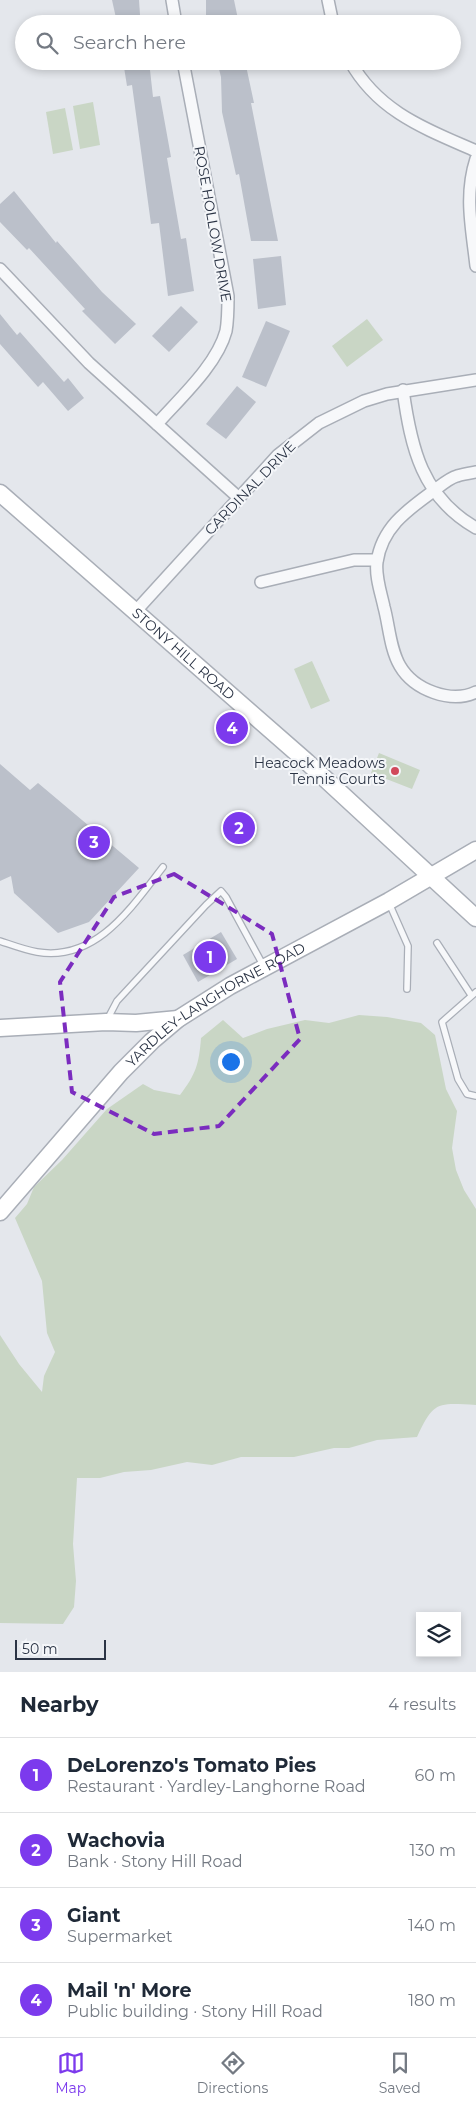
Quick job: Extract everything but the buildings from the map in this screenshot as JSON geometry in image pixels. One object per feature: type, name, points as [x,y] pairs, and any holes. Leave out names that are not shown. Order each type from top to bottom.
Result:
[{"type":"street","points":[[172,0],[174,15]]},
{"type":"street","points":[[328,0],[331,15]]},
{"type":"street","name":"ROSE HOLLOW DRIVE","points":[[157,424],[206,367],[219,348],[228,319],[228,296],[185,70]]},
{"type":"street","points":[[356,70],[367,86],[398,114],[476,152]]},
{"type":"street","points":[[476,159],[469,188],[468,206],[476,266]]},
{"type":"street","points":[[0,269],[89,364],[239,498]]},
{"type":"street","name":"CARDINAL DRIVE","points":[[134,613],[278,455],[318,423],[364,401],[403,390],[476,380]]},
{"type":"street","points":[[403,390],[416,457],[422,472],[450,510],[476,528]]},
{"type":"street","points":[[476,472],[456,476],[406,511],[392,525],[380,548],[377,560],[377,574],[398,664],[405,673],[423,687],[449,696],[459,697],[476,692]]},
{"type":"street","name":"STONY HILL ROAD","points":[[0,493],[134,613],[272,731],[476,918]]},
{"type":"street","points":[[261,582],[354,560],[377,560]]},
{"type":"street","name":"YARDLEY-LANGHORNE ROAD","points":[[0,1212],[85,1111],[152,1041],[178,1019],[230,986],[388,901],[476,850]]},
{"type":"street","points":[[0,1028],[106,1022],[136,1023],[178,1019]]},
{"type":"lane","points":[[0,941],[37,952],[70,952],[97,940],[131,908],[163,867]]},
{"type":"lane","points":[[106,1022],[118,1001],[221,891],[264,968]]},
{"type":"lane","points":[[388,901],[408,946],[407,989]]},
{"type":"lane","points":[[438,943],[474,994],[442,1022],[458,1079],[467,1094],[476,1096]]},
{"type":"highlighted area","points":[[174,874],[272,934],[300,1039],[219,1126],[154,1134],[72,1092],[60,982],[114,897]]},
{"type":"green space","points":[[93,102],[100,145],[80,149],[73,106]]},
{"type":"green space","points":[[65,108],[73,150],[53,154],[46,112]]},
{"type":"green space","points":[[367,319],[383,340],[347,367],[332,346]]},
{"type":"green space","points":[[312,661],[330,701],[311,709],[294,669]]},
{"type":"green space","name":"Heacock Meadows Tennis Courts","points":[[379,753],[420,770],[412,789],[371,773]]},
{"type":"green space","points":[[359,1015],[387,1017],[421,1023],[435,1035],[446,1089],[457,1111],[452,1148],[456,1170],[464,1190],[476,1209],[476,1405],[453,1404],[438,1407],[428,1417],[417,1437],[377,1440],[349,1448],[334,1448],[294,1457],[241,1457],[212,1465],[187,1462],[151,1470],[124,1472],[100,1478],[77,1478],[73,1544],[76,1581],[74,1607],[63,1624],[0,1623],[0,1335],[19,1364],[42,1392],[44,1376],[55,1352],[47,1333],[42,1281],[15,1218],[27,1204],[34,1187],[62,1160],[107,1109],[143,1084],[154,1090],[180,1095],[196,1068],[201,1038],[223,1020],[243,1038],[267,1029],[305,1020],[329,1023]]},
{"type":"place","name":"Mail 'n' More","points":[[232,728]]},
{"type":"place","name":"Heacock Meadows Tennis Courts","points":[[395,771]]},
{"type":"place","name":"Wachovia","points":[[239,828]]},
{"type":"place","name":"Giant","points":[[94,842]]},
{"type":"place","name":"DeLorenzo's Tomato Pies","points":[[210,957]]}]
